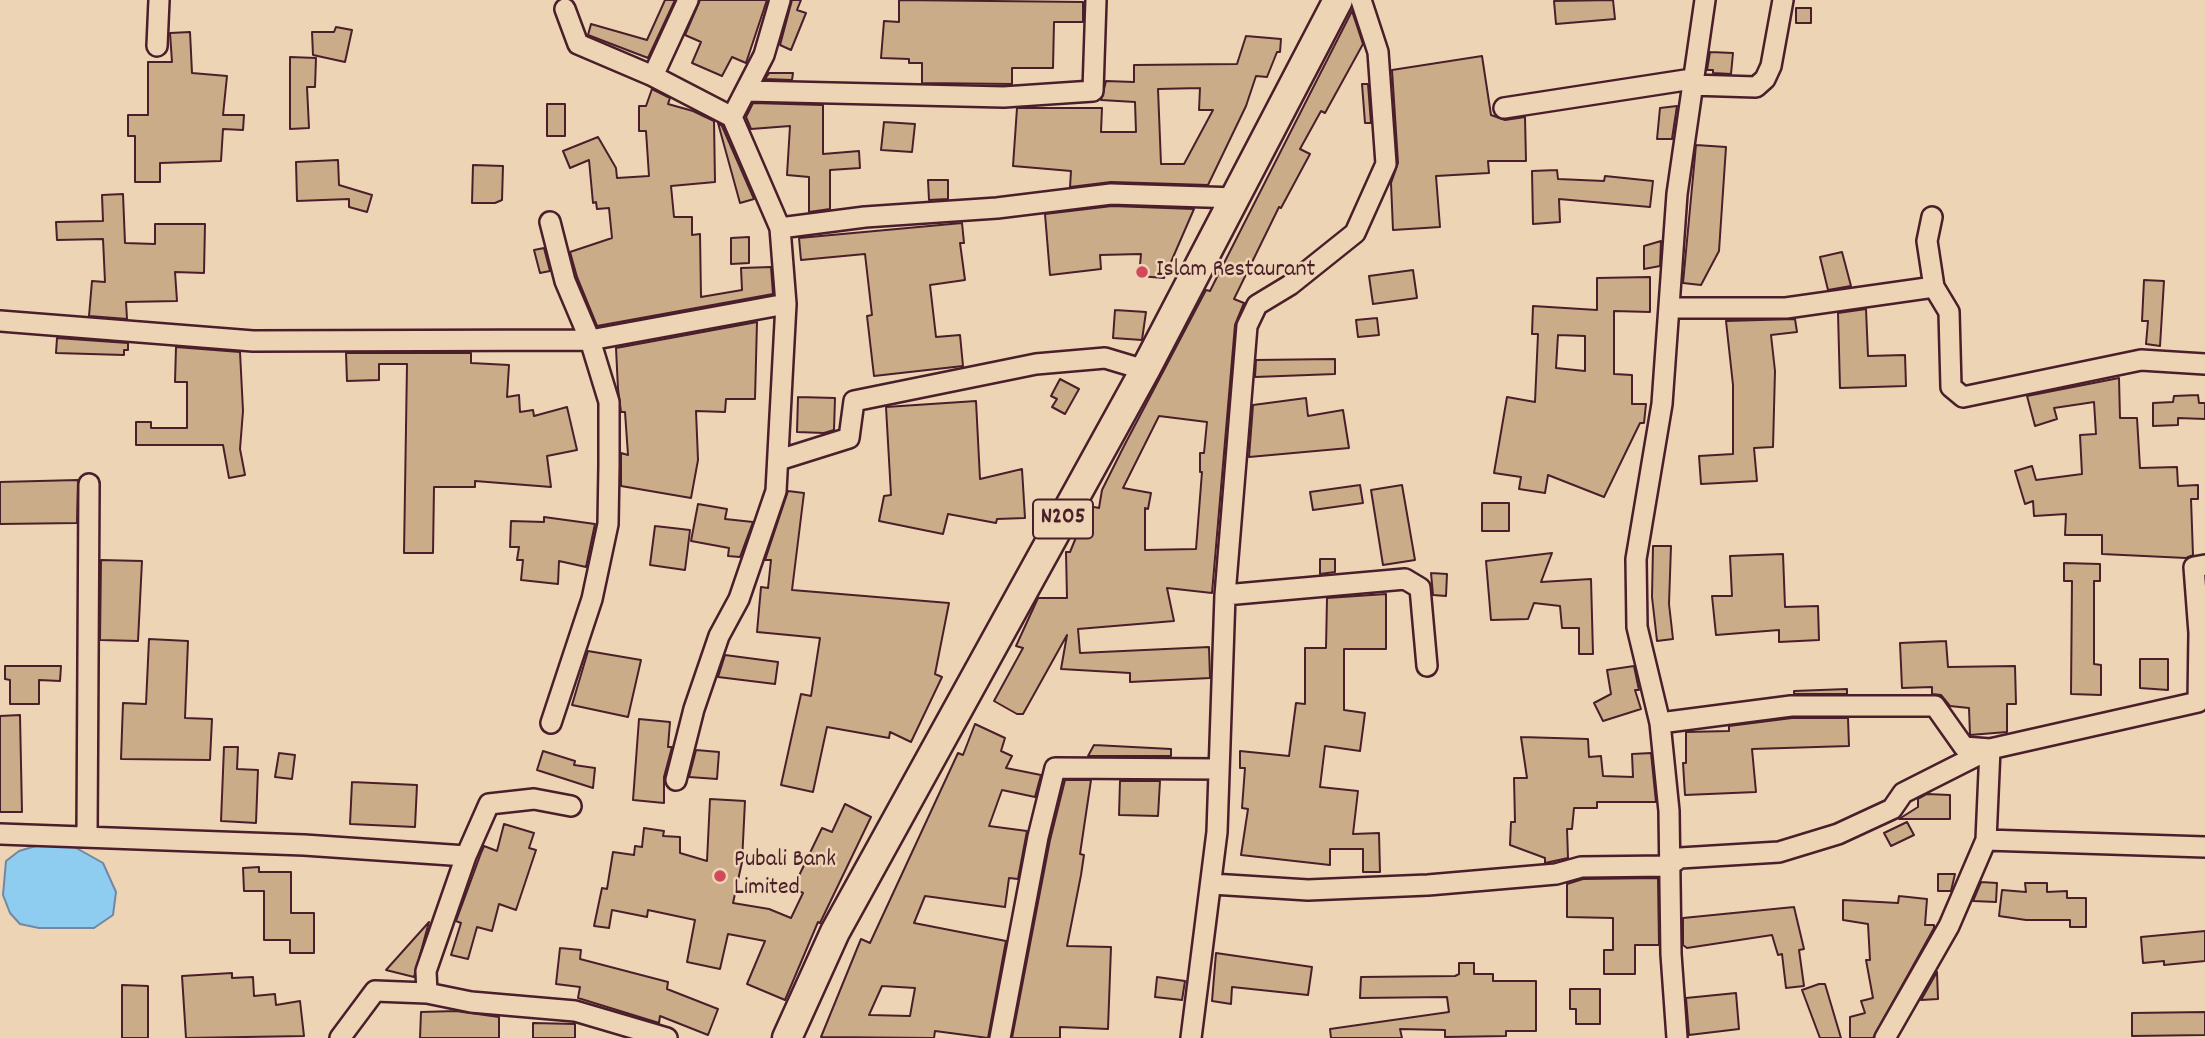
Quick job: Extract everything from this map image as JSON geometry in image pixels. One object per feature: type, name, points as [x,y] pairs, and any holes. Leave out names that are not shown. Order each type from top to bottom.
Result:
[{"type":"highway","name":"N205","points":[[787,1038],[835,932],[1145,370],[1338,0]]},
{"type":"street","points":[[157,46],[159,0]]},
{"type":"street","points":[[653,76],[688,0]]},
{"type":"street","points":[[732,117],[764,55],[780,0]]},
{"type":"street","points":[[746,92],[1004,97],[1093,92],[1096,0]]},
{"type":"street","points":[[1191,1038],[1212,884],[1224,596],[1247,326],[1257,305],[1290,285],[1355,233],[1386,164],[1378,52],[1361,0]]},
{"type":"street","points":[[1677,1038],[1668,866],[1669,811],[1660,723],[1637,627],[1636,559],[1662,404],[1677,194],[1704,0]]},
{"type":"street","points":[[1504,108],[1692,82],[1756,88],[1765,79],[1779,33],[1783,0]]},
{"type":"street","points":[[565,9],[578,44],[653,76],[732,117],[780,228],[786,304],[776,491],[739,599],[719,636],[694,709],[676,780]]},
{"type":"street","points":[[780,228],[865,217],[998,208],[1111,194],[1237,198]]},
{"type":"street","points":[[1932,217],[1927,241],[1934,287],[1949,312],[1951,387],[1963,397],[2141,360],[2205,364]]},
{"type":"street","points":[[550,222],[565,281],[590,340],[609,402],[608,524],[592,599],[551,723]]},
{"type":"street","points":[[1669,309],[1786,308],[1934,287]]},
{"type":"street","points":[[0,321],[253,341],[590,340],[786,304]]},
{"type":"street","points":[[779,460],[849,438],[855,401],[1036,364],[1105,358],[1145,370]]},
{"type":"street","points":[[87,835],[89,484]]},
{"type":"street","points":[[1212,884],[1308,890],[1428,885],[1556,874],[1581,867],[1668,866],[1680,858],[1779,852],[1839,834],[1892,809],[1903,793],[1990,749],[2198,702],[2199,633],[2194,567],[2205,565]]},
{"type":"street","points":[[1224,596],[1405,579],[1420,588],[1427,666]]},
{"type":"street","points":[[1660,723],[1791,705],[1935,706],[1964,747],[1990,749]]},
{"type":"street","points":[[1885,1038],[1949,926],[1986,840],[1990,749]]},
{"type":"street","points":[[1000,1038],[1038,837],[1055,768],[1218,769]]},
{"type":"street","points":[[427,993],[426,971],[466,856],[489,804],[534,799],[571,806]]},
{"type":"street","points":[[0,834],[87,835],[466,856]]},
{"type":"street","points":[[1986,840],[2205,847]]},
{"type":"street","points":[[340,1038],[375,991],[427,993],[471,1002],[575,1011],[667,1038]]},
{"type":"water","points":[[71,845],[103,863],[116,892],[113,915],[94,928],[39,928],[20,924],[10,913],[3,895],[6,861],[19,851],[36,846]]},
{"type":"building","points":[[665,0],[675,0],[648,58],[588,35],[591,24],[647,40]]},
{"type":"building","points":[[700,0],[767,0],[746,63],[732,57],[722,76],[692,63],[701,42],[685,35]]},
{"type":"building","points":[[792,0],[801,0],[797,10],[806,13],[791,50],[780,45]]},
{"type":"building","points":[[899,0],[1083,2],[1083,22],[1054,22],[1053,68],[1012,68],[1012,84],[922,83],[922,63],[909,63],[909,59],[881,58],[884,21],[899,22]]},
{"type":"building","points":[[1613,0],[1615,19],[1556,24],[1554,1]]},
{"type":"building","points":[[1796,8],[1811,8],[1811,23],[1796,23]]},
{"type":"building","points":[[1352,11],[1363,44],[1325,113],[1321,111],[1300,149],[1310,154],[1281,208],[1279,207],[1234,299],[1244,303],[1235,325],[1212,593],[1167,588],[1174,621],[1078,629],[1080,653],[1209,647],[1210,678],[1130,682],[1130,673],[1061,669],[1067,635],[1023,714],[1017,714],[994,701],[1023,648],[1016,646],[1038,598],[1067,598],[1066,552],[1070,552],[1089,506],[1099,508],[1102,490],[1124,446],[1206,290],[1210,291]],"holes":[[[1159,416],[1207,422],[1204,453],[1200,453],[1202,472],[1196,549],[1145,550],[1145,508],[1148,509],[1151,493],[1123,488]]]},
{"type":"building","points":[[336,27],[352,30],[345,62],[313,55],[312,32],[334,32]]},
{"type":"building","points":[[190,32],[192,73],[227,76],[223,115],[244,115],[243,130],[223,129],[221,161],[160,163],[160,182],[135,182],[135,136],[128,136],[128,115],[148,115],[148,62],[172,62],[170,33]]},
{"type":"building","points":[[1246,36],[1281,39],[1280,52],[1277,52],[1267,77],[1256,76],[1246,106],[1208,185],[1111,182],[1070,187],[1071,171],[1013,166],[1017,108],[1102,108],[1101,132],[1136,132],[1135,102],[1101,100],[1106,81],[1134,82],[1134,65],[1237,64]],"holes":[[[1200,88],[1199,110],[1213,110],[1184,164],[1161,164],[1158,89]]]},
{"type":"building","points":[[1710,52],[1733,53],[1731,74],[1707,70]]},
{"type":"building","points":[[1482,56],[1491,115],[1505,120],[1525,117],[1526,161],[1488,161],[1489,173],[1436,176],[1440,227],[1393,230],[1391,183],[1398,163],[1392,70]]},
{"type":"building","points":[[290,57],[316,58],[315,87],[307,87],[309,128],[290,129]]},
{"type":"building","points":[[769,73],[793,73],[792,80],[765,79]]},
{"type":"building","points":[[1362,84],[1368,84],[1371,123],[1365,123]]},
{"type":"building","points":[[652,89],[670,98],[668,104],[693,111],[714,121],[715,182],[671,186],[674,217],[692,217],[692,235],[700,234],[701,297],[742,290],[741,268],[771,267],[773,294],[597,326],[570,252],[612,238],[609,208],[597,209],[596,202],[593,203],[589,160],[570,168],[563,151],[598,137],[616,168],[617,178],[649,176],[646,131],[639,131],[639,106],[646,106]]},
{"type":"building","points":[[753,103],[823,105],[823,154],[859,151],[860,168],[830,170],[830,209],[809,212],[809,177],[787,175],[790,126],[751,129],[746,117]]},
{"type":"building","points":[[547,104],[565,104],[565,136],[547,136]]},
{"type":"building","points":[[1677,106],[1672,139],[1657,139],[1660,108]]},
{"type":"building","points":[[884,122],[915,124],[912,152],[881,150]]},
{"type":"building","points":[[718,123],[722,126],[754,199],[740,203]]},
{"type":"building","points":[[1696,145],[1726,147],[1719,251],[1701,285],[1683,283]]},
{"type":"building","points":[[338,160],[339,185],[372,195],[367,212],[349,207],[349,199],[297,201],[296,162]]},
{"type":"building","points":[[473,165],[503,166],[502,200],[495,203],[472,203]]},
{"type":"building","points":[[1557,170],[1558,179],[1604,181],[1605,176],[1653,181],[1650,207],[1559,199],[1560,222],[1533,224],[1532,171]]},
{"type":"building","points":[[928,180],[948,180],[948,199],[929,200]]},
{"type":"building","points":[[123,194],[125,243],[155,244],[155,224],[205,224],[204,273],[175,272],[177,301],[126,302],[127,319],[89,316],[92,281],[105,282],[103,239],[57,240],[56,222],[103,221],[102,195]]},
{"type":"building","points":[[1112,206],[1194,209],[1164,278],[1139,276],[1141,254],[1100,255],[1101,269],[1050,275],[1045,214]]},
{"type":"building","points":[[962,223],[964,243],[960,243],[965,280],[930,285],[936,337],[960,335],[963,366],[874,376],[867,316],[872,315],[865,254],[801,260],[799,238]]},
{"type":"building","points":[[749,237],[749,263],[731,264],[731,238]]},
{"type":"building","points":[[1661,241],[1660,266],[1644,269],[1644,246]]},
{"type":"building","points":[[544,248],[550,271],[540,273],[534,250]]},
{"type":"building","points":[[1842,252],[1851,286],[1828,290],[1820,257]]},
{"type":"building","points":[[1413,270],[1417,298],[1373,304],[1369,276]]},
{"type":"building","points":[[1650,277],[1650,312],[1614,311],[1614,374],[1632,375],[1632,404],[1646,404],[1644,423],[1640,423],[1604,497],[1548,475],[1545,493],[1519,489],[1521,477],[1494,473],[1507,397],[1535,402],[1538,334],[1532,334],[1533,306],[1597,310],[1597,278]],"holes":[[[1558,335],[1585,336],[1585,371],[1556,368]]]},
{"type":"building","points":[[2144,280],[2164,281],[2160,346],[2146,344],[2148,321],[2142,321]]},
{"type":"building","points":[[1866,309],[1868,356],[1905,355],[1906,386],[1840,388],[1838,313]]},
{"type":"building","points":[[1115,310],[1146,312],[1142,340],[1113,338]]},
{"type":"building","points":[[1377,318],[1379,335],[1358,337],[1356,320]]},
{"type":"building","points":[[1795,319],[1797,332],[1771,335],[1775,371],[1773,447],[1754,448],[1757,481],[1701,484],[1699,456],[1733,454],[1733,385],[1726,321]]},
{"type":"building","points":[[757,322],[755,399],[726,399],[725,412],[696,411],[698,460],[691,498],[621,486],[621,453],[628,455],[625,412],[621,412],[618,389],[616,348]]},
{"type":"building","points":[[57,338],[128,343],[128,350],[124,350],[124,355],[56,353]]},
{"type":"building","points":[[176,347],[240,352],[243,411],[240,449],[245,475],[229,478],[223,445],[136,445],[136,422],[151,422],[151,428],[187,428],[187,382],[175,382]]},
{"type":"building","points":[[346,353],[471,353],[471,363],[509,365],[507,397],[519,395],[520,412],[533,410],[534,416],[567,407],[577,450],[547,456],[551,487],[475,481],[475,487],[434,487],[433,553],[404,553],[407,364],[379,364],[379,380],[347,381]]},
{"type":"building","points":[[1335,359],[1335,374],[1255,377],[1256,360]]},
{"type":"building","points":[[2119,378],[2120,418],[2137,418],[2140,468],[2177,467],[2178,486],[2198,485],[2198,499],[2191,499],[2193,555],[2186,558],[2102,554],[2102,535],[2065,535],[2066,514],[2034,516],[2033,501],[2025,504],[2015,471],[2032,466],[2036,480],[2082,474],[2080,435],[2096,434],[2094,402],[2054,408],[2057,419],[2035,426],[2027,396]]},
{"type":"building","points":[[1060,379],[1079,389],[1065,414],[1052,407],[1057,399],[1051,396]]},
{"type":"building","points":[[2198,395],[2199,403],[2205,403],[2205,419],[2178,418],[2178,425],[2153,426],[2153,403],[2173,402],[2174,396]]},
{"type":"building","points":[[798,397],[835,398],[834,430],[824,433],[797,432]]},
{"type":"building","points":[[1306,398],[1308,416],[1343,410],[1349,448],[1249,457],[1253,405]]},
{"type":"building","points":[[976,401],[980,479],[1022,469],[1025,518],[997,519],[996,523],[948,514],[943,534],[879,521],[884,496],[891,495],[886,407]]},
{"type":"building","points":[[78,480],[77,523],[0,524],[0,482]]},
{"type":"building","points":[[1360,485],[1363,503],[1313,510],[1310,492]]},
{"type":"building","points":[[1402,485],[1415,560],[1383,565],[1371,490]]},
{"type":"building","points":[[788,491],[804,493],[792,590],[949,603],[935,674],[942,677],[911,742],[890,732],[889,738],[827,727],[813,792],[781,785],[801,694],[811,696],[820,638],[757,632],[761,587],[768,588],[771,560],[765,560]]},
{"type":"building","points":[[1482,503],[1509,503],[1509,531],[1482,531]]},
{"type":"building","points":[[698,504],[727,509],[725,519],[753,522],[740,557],[728,556],[729,548],[691,541]]},
{"type":"building","points":[[544,517],[595,524],[586,567],[559,561],[558,584],[521,580],[523,560],[517,560],[519,547],[510,547],[511,521],[544,522]]},
{"type":"building","points":[[655,526],[690,530],[685,570],[650,565]]},
{"type":"building","points":[[1653,546],[1671,546],[1669,604],[1673,639],[1657,641],[1652,597]]},
{"type":"building","points":[[1552,553],[1541,582],[1591,579],[1593,654],[1579,654],[1579,628],[1562,628],[1560,606],[1534,603],[1528,619],[1491,620],[1486,561]]},
{"type":"building","points":[[1783,554],[1785,607],[1818,606],[1819,640],[1779,642],[1779,630],[1716,635],[1712,596],[1732,596],[1730,556]]},
{"type":"building","points":[[1320,559],[1335,559],[1335,572],[1320,574]]},
{"type":"building","points":[[101,560],[142,561],[138,641],[100,640]]},
{"type":"building","points":[[2064,563],[2100,564],[2100,581],[2094,581],[2094,664],[2101,665],[2101,695],[2071,694],[2072,581],[2064,581]]},
{"type":"building","points":[[1431,573],[1447,574],[1446,596],[1433,595]]},
{"type":"building","points":[[1386,594],[1386,649],[1344,649],[1344,710],[1365,713],[1360,751],[1325,746],[1320,787],[1358,791],[1353,834],[1379,833],[1380,872],[1363,872],[1363,849],[1330,849],[1330,865],[1241,855],[1248,809],[1242,808],[1245,768],[1240,768],[1240,751],[1289,756],[1296,703],[1305,704],[1305,648],[1326,648],[1327,598]]},
{"type":"building","points":[[149,639],[188,641],[185,718],[212,719],[210,760],[121,759],[123,703],[146,704]]},
{"type":"building","points":[[1946,641],[1948,667],[2015,666],[2016,704],[2007,704],[2007,732],[1970,735],[1969,708],[1950,706],[1941,695],[1932,694],[1932,687],[1902,688],[1900,643]]},
{"type":"building","points":[[588,651],[641,660],[628,717],[572,705]]},
{"type":"building","points":[[725,655],[778,662],[775,684],[718,677]]},
{"type":"building","points":[[2140,659],[2168,659],[2168,690],[2140,688]]},
{"type":"building","points":[[5,666],[61,666],[60,681],[39,680],[39,704],[10,704],[10,680],[5,679]]},
{"type":"building","points":[[1634,666],[1639,690],[1635,690],[1641,709],[1603,721],[1594,703],[1611,694],[1607,670]]},
{"type":"building","points":[[1847,689],[1847,694],[1794,694],[1794,691]]},
{"type":"building","points":[[20,715],[22,812],[0,812],[0,716]]},
{"type":"building","points":[[1792,718],[1848,718],[1849,746],[1752,749],[1756,792],[1685,795],[1683,763],[1686,763],[1686,732],[1729,731],[1729,726]]},
{"type":"building","points":[[639,719],[670,722],[668,747],[672,747],[664,777],[664,803],[633,800]]},
{"type":"building","points":[[975,724],[1005,738],[1001,751],[1012,756],[1006,768],[1041,775],[1035,797],[1002,790],[989,826],[1027,831],[1018,879],[1009,878],[1005,907],[925,896],[914,923],[1006,941],[988,1038],[935,1031],[934,1038],[821,1037],[861,939],[870,943],[958,753],[963,755]],"holes":[[[882,986],[915,988],[910,1016],[869,1015]]]},
{"type":"building","points":[[1521,737],[1588,739],[1589,757],[1601,756],[1603,776],[1633,777],[1632,754],[1651,753],[1656,802],[1597,802],[1597,808],[1574,808],[1572,829],[1567,829],[1568,858],[1545,863],[1545,858],[1510,845],[1511,822],[1515,822],[1514,778],[1527,778]]},
{"type":"building","points":[[1094,745],[1171,749],[1171,756],[1088,756]]},
{"type":"building","points":[[224,747],[238,747],[237,769],[258,770],[256,823],[221,821]]},
{"type":"building","points":[[696,750],[719,752],[717,779],[689,777]]},
{"type":"building","points":[[543,751],[575,761],[574,765],[595,768],[593,788],[537,770]]},
{"type":"building","points":[[279,753],[295,755],[292,779],[275,777]]},
{"type":"building","points":[[1065,780],[1091,780],[1080,854],[1084,855],[1067,946],[1111,947],[1108,1029],[1060,1027],[1060,1038],[1012,1038],[1050,840]]},
{"type":"building","points":[[1120,781],[1160,781],[1158,816],[1119,815]]},
{"type":"building","points":[[352,782],[417,785],[415,827],[350,824]]},
{"type":"building","points":[[1927,794],[1950,795],[1950,819],[1899,819],[1918,807],[1918,799]]},
{"type":"building","points":[[710,799],[745,801],[742,862],[733,903],[769,909],[791,918],[803,893],[793,888],[822,828],[832,832],[845,804],[871,817],[820,923],[818,922],[785,1000],[747,984],[765,941],[728,934],[720,969],[687,962],[695,920],[648,910],[647,917],[612,910],[609,928],[594,926],[602,888],[607,889],[613,852],[634,855],[635,846],[642,847],[644,828],[664,831],[663,836],[680,837],[680,853],[707,861]]},
{"type":"building","points":[[1907,822],[1914,835],[1891,846],[1884,833]]},
{"type":"building","points":[[504,824],[534,833],[529,848],[536,850],[516,910],[499,904],[492,931],[477,927],[468,959],[451,955],[461,923],[456,921],[481,853],[484,846],[497,851]]},
{"type":"building","points":[[259,867],[259,872],[291,872],[291,913],[314,913],[314,953],[290,953],[290,940],[264,940],[264,891],[244,891],[243,868]]},
{"type":"building","points":[[1938,874],[1955,874],[1951,891],[1938,891]]},
{"type":"building","points":[[1658,878],[1659,945],[1635,945],[1635,974],[1604,974],[1604,950],[1613,950],[1613,918],[1567,917],[1567,884],[1583,879]]},
{"type":"building","points":[[1981,882],[1997,883],[1996,902],[1973,901]]},
{"type":"building","points":[[2025,883],[2047,883],[2047,892],[2067,891],[2067,898],[2086,898],[2086,927],[2070,927],[2070,920],[2026,920],[1999,916],[2002,890],[2026,892]]},
{"type":"building","points":[[1899,896],[1927,899],[1925,925],[1934,925],[1934,928],[1873,1038],[1850,1038],[1850,1017],[1865,1013],[1861,1001],[1873,998],[1866,960],[1870,960],[1868,924],[1843,920],[1843,900],[1898,903]]},
{"type":"building","points":[[1794,907],[1804,949],[1799,950],[1804,986],[1786,988],[1782,954],[1778,955],[1772,935],[1687,948],[1683,945],[1683,918]]},
{"type":"building","points":[[429,922],[414,977],[386,970]]},
{"type":"building","points":[[2205,931],[2205,961],[2164,965],[2164,961],[2143,963],[2141,937]]},
{"type":"building","points":[[560,948],[581,950],[580,959],[668,982],[667,989],[718,1009],[708,1035],[660,1016],[659,1023],[578,998],[580,987],[556,984]]},
{"type":"building","points":[[1216,953],[1312,967],[1308,995],[1232,987],[1231,1004],[1212,1001]]},
{"type":"building","points":[[1459,963],[1474,963],[1474,974],[1493,974],[1493,981],[1536,981],[1536,1031],[1506,1031],[1506,1036],[1445,1037],[1445,1030],[1400,1029],[1402,1038],[1331,1038],[1330,1029],[1449,1012],[1447,997],[1360,998],[1361,977],[1455,976],[1459,974]]},
{"type":"building","points":[[1937,972],[1938,999],[1921,1000]]},
{"type":"building","points":[[232,973],[232,978],[253,977],[254,996],[275,994],[276,1005],[300,1001],[304,1036],[186,1038],[182,976]]},
{"type":"building","points":[[1157,977],[1185,981],[1182,1000],[1155,997]]},
{"type":"building","points":[[1825,984],[1841,1038],[1820,1038],[1802,990]]},
{"type":"building","points":[[122,985],[148,986],[148,1038],[122,1038]]},
{"type":"building","points":[[1570,989],[1600,989],[1600,1024],[1576,1024],[1576,1009],[1570,1009]]},
{"type":"building","points":[[1736,993],[1739,1029],[1689,1035],[1686,998]]},
{"type":"building","points":[[456,1011],[499,1017],[499,1038],[420,1038],[421,1012]]},
{"type":"building","points":[[2205,1012],[2205,1035],[2132,1036],[2132,1013]]},
{"type":"building","points":[[533,1023],[575,1024],[575,1038],[533,1038]]},
{"type":"place","name":"Islam Restaurant","points":[[1142,272]]},
{"type":"place","name":"Pubali Bank Limited","points":[[720,876]]}]
